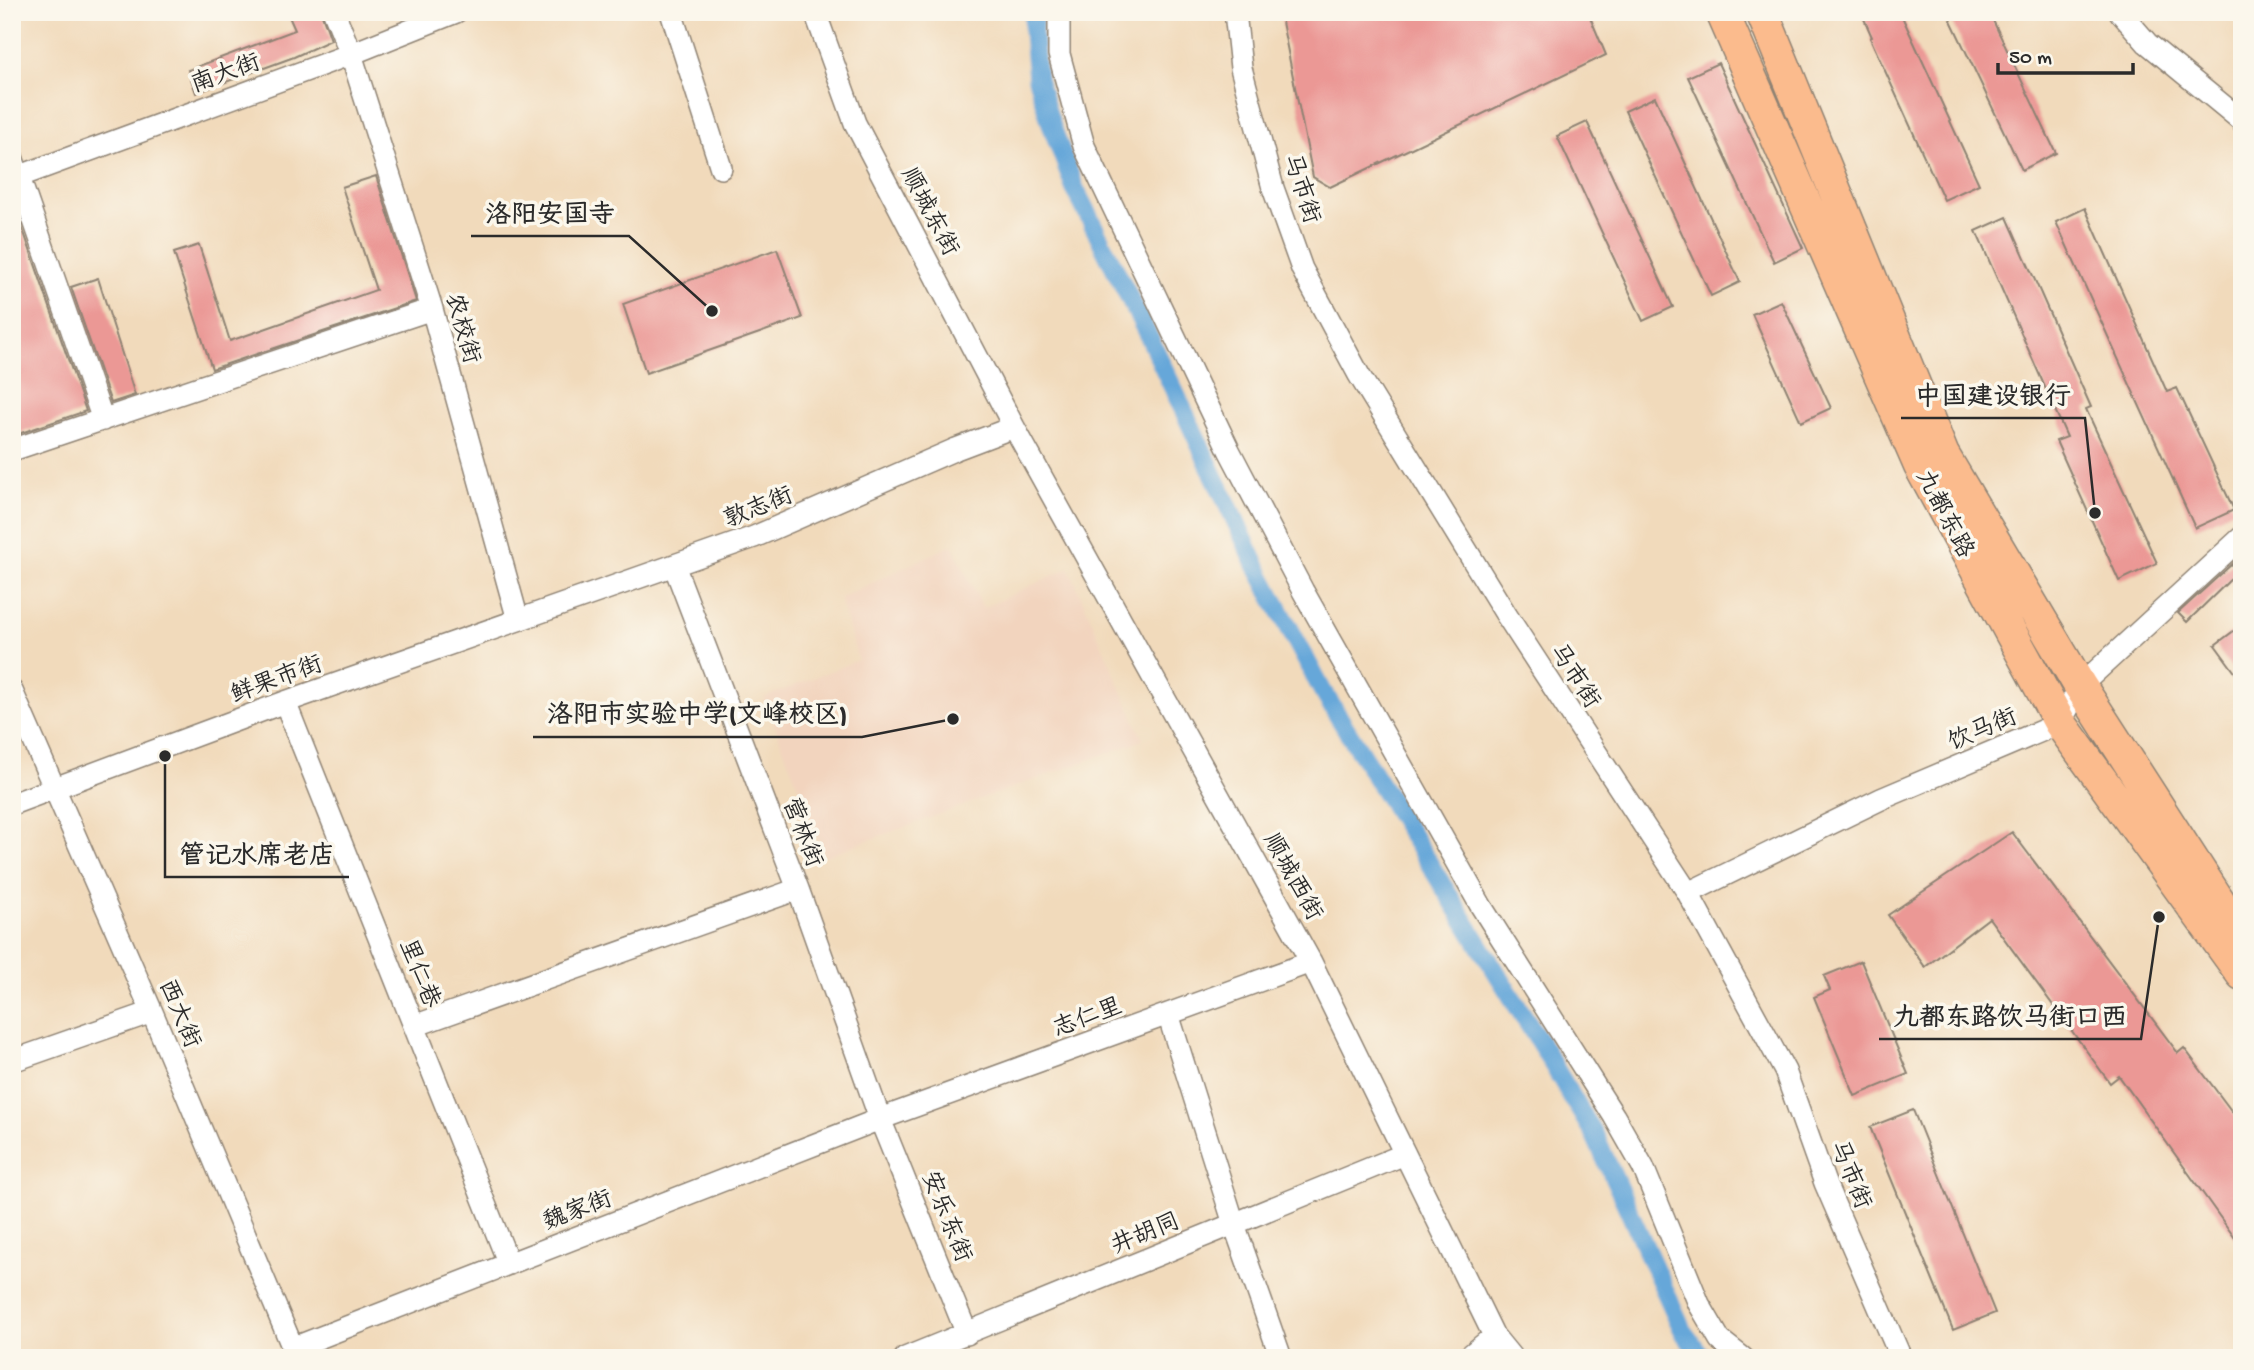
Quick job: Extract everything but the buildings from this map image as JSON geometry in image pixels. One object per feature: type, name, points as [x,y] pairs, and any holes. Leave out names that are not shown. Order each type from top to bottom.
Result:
[{"type":"highway","name":"九都东路","points":[[1722,12],[1920,466],[2060,723],[2242,974]]},
{"type":"highway","name":"九都东路","points":[[1762,12],[1943,455],[2080,686],[2242,937]]},
{"type":"street","name":"农校街","points":[[334,12],[351,54],[432,309],[518,620]]},
{"type":"street","name":"南大街","points":[[15,171],[351,54],[456,12]]},
{"type":"street","points":[[671,12],[721,168]]},
{"type":"street","name":"顺城东街","points":[[815,12],[855,123],[1014,427]]},
{"type":"street","points":[[1059,12],[1059,54],[1084,146],[1229,450],[1303,591],[1481,906],[1614,1116],[1643,1167],[1699,1304],[1720,1340],[1743,1358]]},
{"type":"street","name":"马市街","points":[[1235,12],[1241,68],[1273,188],[1302,269],[1359,375],[1500,605],[1688,893],[1785,1071],[1825,1183],[1901,1358]]},
{"type":"street","points":[[2120,12],[2147,43],[2242,121]]},
{"type":"street","points":[[15,171],[103,420]]},
{"type":"street","points":[[12,450],[432,309]]},
{"type":"street","name":"敦志街","points":[[518,620],[754,537],[956,449],[1014,427]]},
{"type":"street","name":"顺城西街","points":[[1014,427],[1311,962],[1494,1336],[1512,1358]]},
{"type":"street","points":[[2060,723],[2080,686],[2242,537]]},
{"type":"street","name":"营林街","points":[[674,565],[798,889],[880,1119]]},
{"type":"street","name":"鲜果市街","points":[[12,804],[285,702],[518,620]]},
{"type":"street","name":"西大街","points":[[12,691],[152,1013],[295,1353]]},
{"type":"street","name":"里仁巷","points":[[285,702],[509,1264]]},
{"type":"street","name":"饮马街","points":[[1688,893],[1881,799],[2060,723]]},
{"type":"street","points":[[414,1026],[798,889]]},
{"type":"street","name":"志仁里","points":[[880,1119],[1311,962]]},
{"type":"street","points":[[12,1061],[152,1013]]},
{"type":"street","points":[[1168,1014],[1234,1224],[1281,1358]]},
{"type":"street","name":"魏家街","points":[[295,1353],[509,1264],[880,1119]]},
{"type":"street","name":"安乐东街","points":[[880,1119],[967,1334]]},
{"type":"street","name":"井胡同","points":[[905,1358],[1405,1154]]},
{"type":"street","points":[[1466,1358],[1494,1336]]},
{"type":"shaded area","points":[[952,545],[983,608],[1069,568],[1143,740],[825,856],[764,698],[858,660],[840,598]]},
{"type":"waterway","points":[[1034,12],[1037,79],[1075,189],[1150,339],[1257,567],[1322,690],[1595,1136],[1684,1333],[1703,1358]]},
{"type":"place","name":"洛阳安国寺","points":[[712,311]]},
{"type":"place","name":"中国建设银行","points":[[2095,513]]},
{"type":"place","name":"洛阳市实验中学(文峰校区)","points":[[953,719]]},
{"type":"place","name":"管记水席老店","points":[[165,756]]},
{"type":"place","name":"九都东路饮马街口西","points":[[2159,917]]}]
